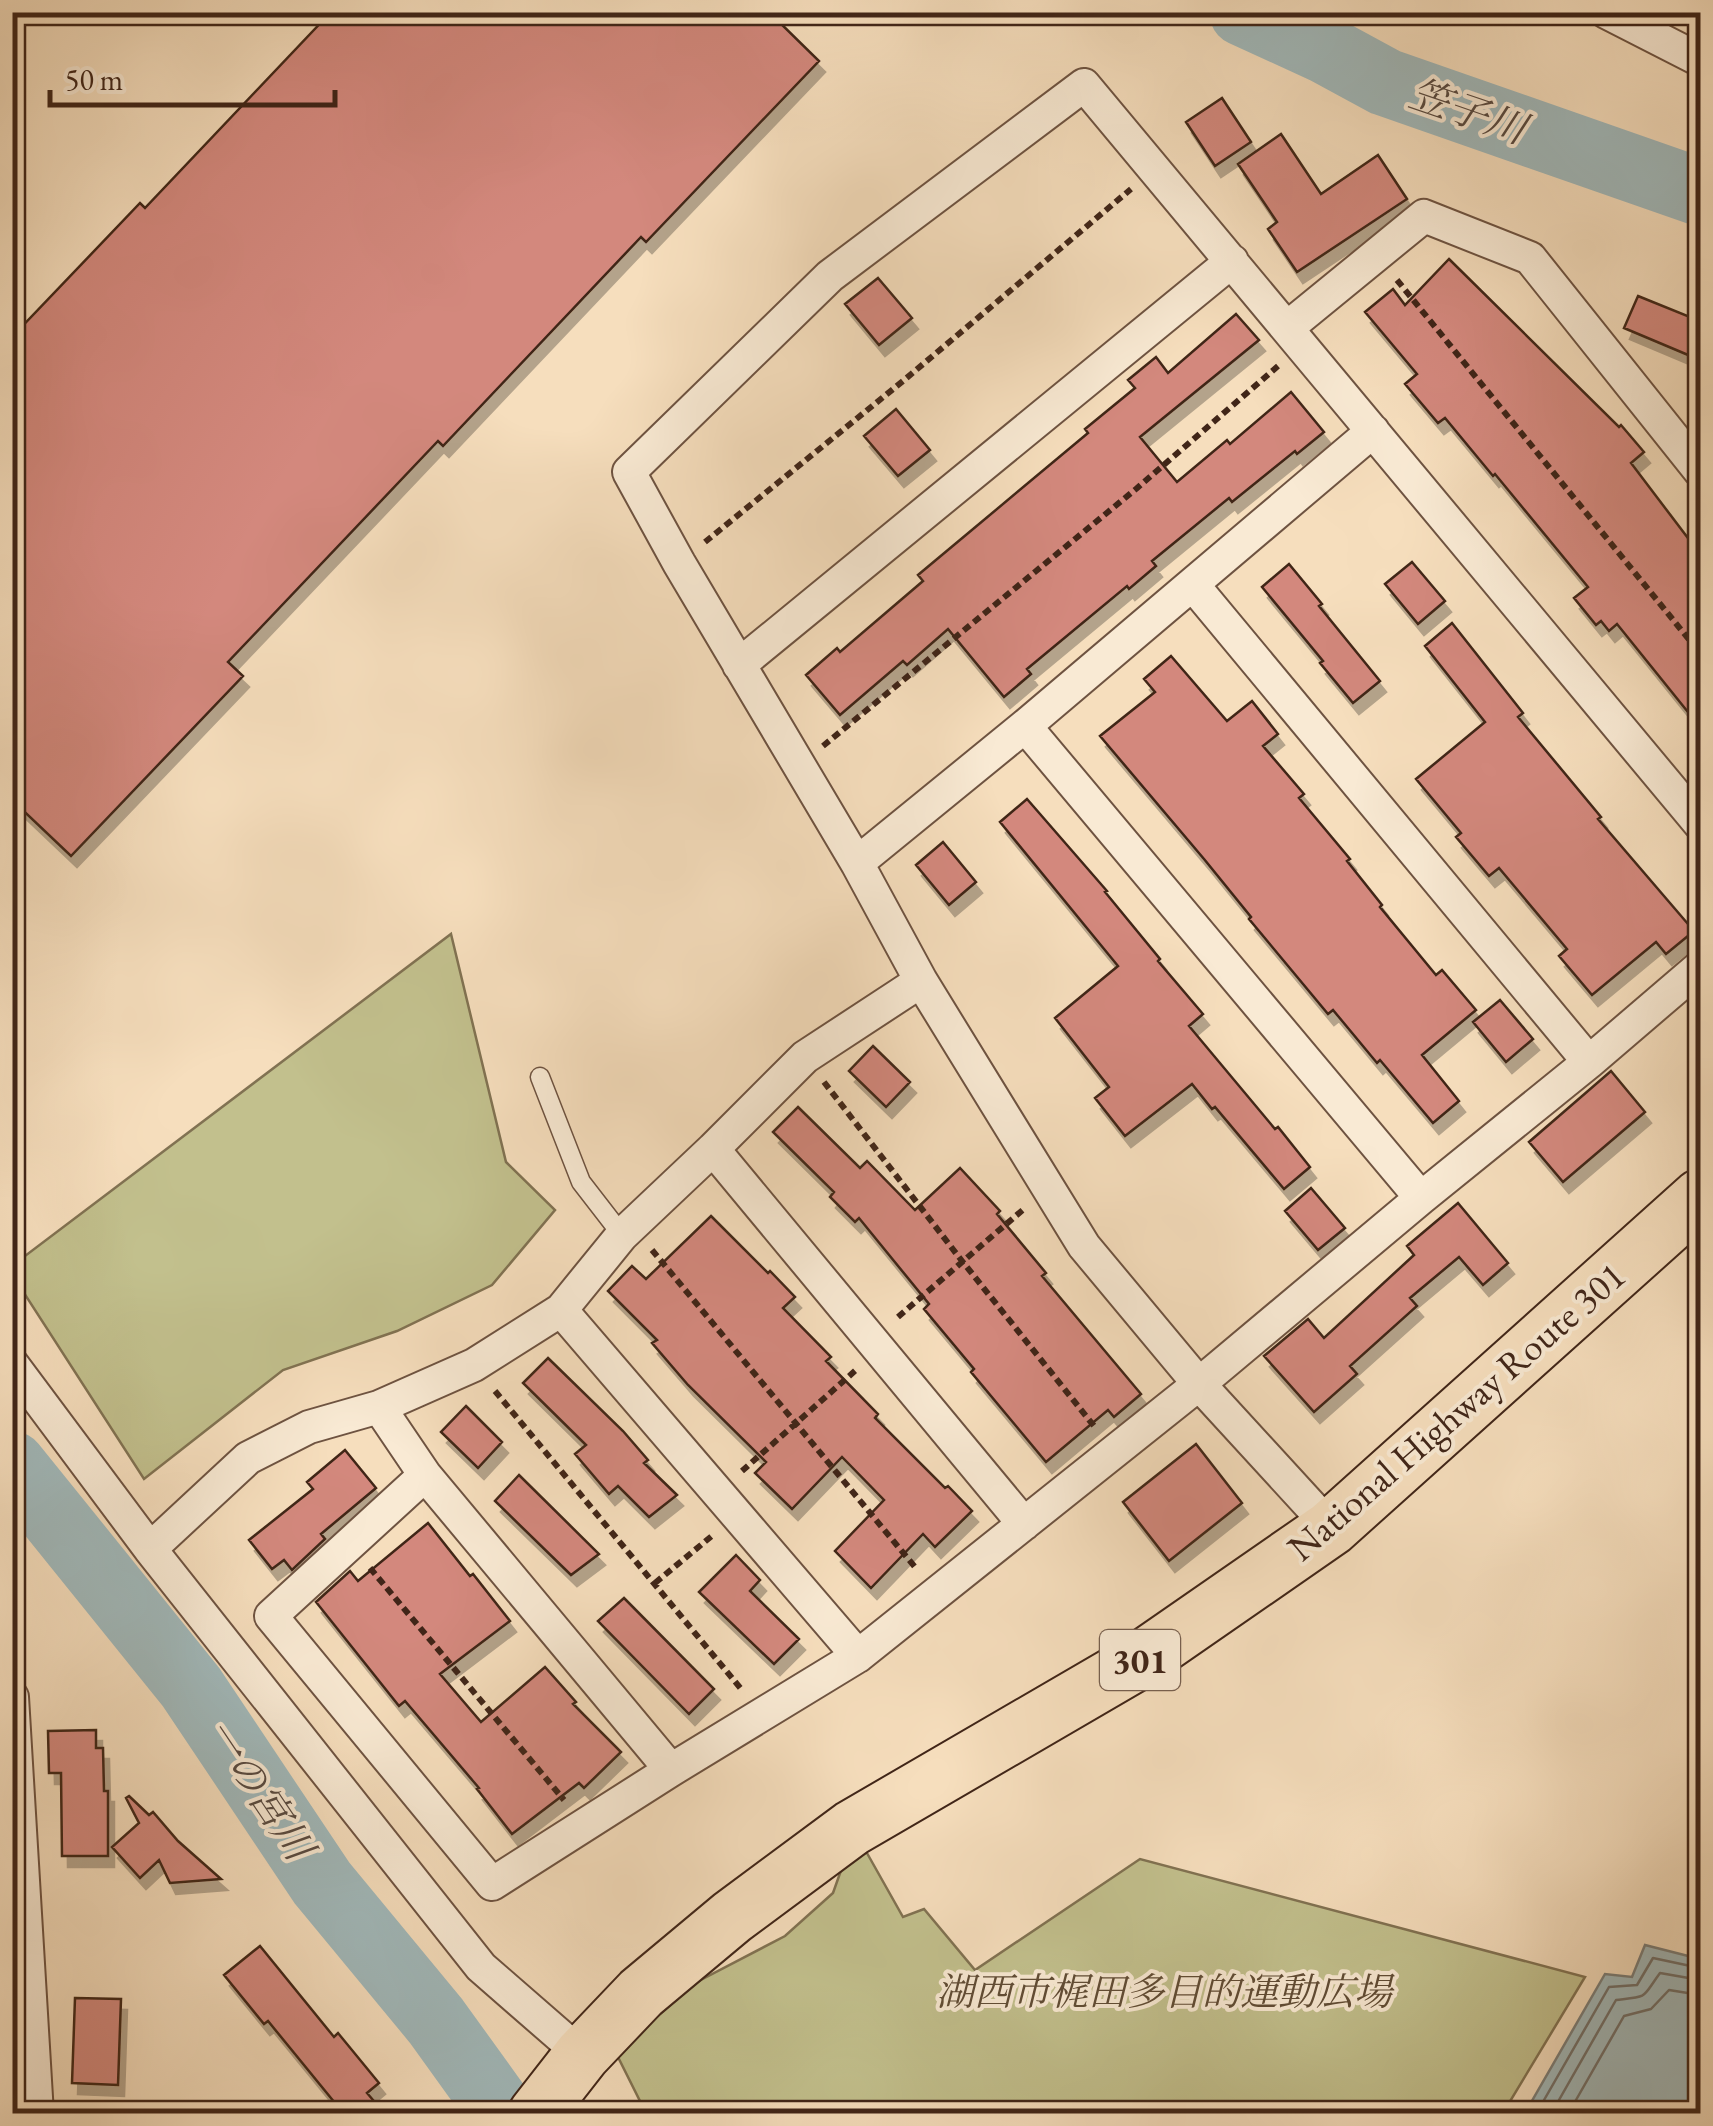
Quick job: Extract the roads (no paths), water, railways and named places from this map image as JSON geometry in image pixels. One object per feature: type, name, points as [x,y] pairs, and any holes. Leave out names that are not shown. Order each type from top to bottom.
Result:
[{"type":"highway","name":"National Highway Route 301","points":[[552,2060],[732,1916],[852,1828],[1140,1661],[1331,1528],[1700,1197]]},
{"type":"street","points":[[1606,12],[1700,60]]},
{"type":"street","points":[[1331,1528],[1198,1384],[1084,1246],[921,981],[857,863],[629,472],[830,276],[1084,85],[1697,812]]},
{"type":"street","points":[[1294,336],[1424,216],[1530,258],[1700,471]]},
{"type":"street","points":[[738,664],[1232,261]]},
{"type":"street","points":[[857,863],[1025,726],[1373,430]]},
{"type":"street","points":[[1193,585],[1590,1062]]},
{"type":"street","points":[[1025,726],[1420,1198]]},
{"type":"street","points":[[425,1476],[272,1616],[492,1884],[858,1656],[1198,1384],[1700,968]]},
{"type":"street","points":[[150,1548],[248,1458],[309,1427],[378,1406],[474,1365],[561,1310],[627,1231],[805,1057],[921,981]]},
{"type":"street","points":[[713,1149],[1024,1524]]},
{"type":"street","points":[[561,1310],[858,1656]]},
{"type":"street","points":[[12,1364],[150,1548],[552,2060]]},
{"type":"street","points":[[378,1406],[425,1476],[671,1770]]},
{"type":"street","points":[[12,1697],[38,2114]]},
{"type":"lane","points":[[540,1077],[581,1182],[627,1231]]},
{"type":"water","points":[[1645,1945],[1700,1959],[1700,2113],[1525,2113],[1605,1974],[1632,1977]]},
{"type":"waterway","name":"笠子川","points":[[1243,12],[1385,82],[1700,192]]},
{"type":"waterway","name":"一の宮川","points":[[12,1465],[191,1687],[322,1883],[436,2021],[503,2114]]},
{"type":"park label","name":"湖西市梶田多目的運動広場","points":[[1164,1991]]}]
